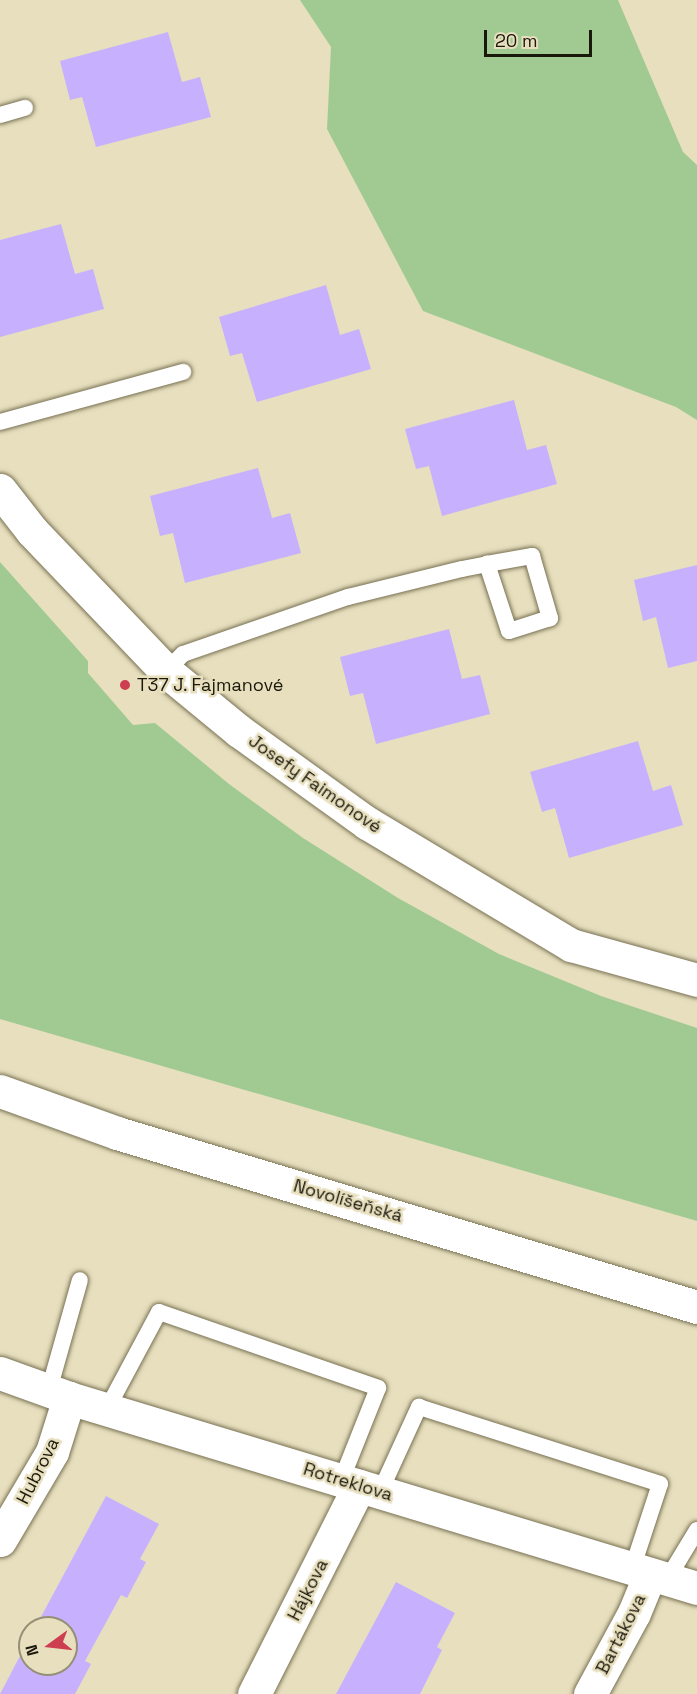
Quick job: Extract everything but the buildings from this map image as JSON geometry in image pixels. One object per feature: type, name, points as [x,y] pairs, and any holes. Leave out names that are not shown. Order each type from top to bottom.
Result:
[{"type":"street","name":"Josefy Faimonové","points":[[0,490],[32,531],[166,671],[239,730],[367,823],[571,945],[697,980]]},
{"type":"street","name":"Novolíšeňská","points":[[0,1091],[117,1133],[697,1307]]},
{"type":"street","name":"Rotreklova","points":[[0,1373],[107,1409],[662,1577]]},
{"type":"street","name":"Hubrova","points":[[0,1540],[52,1452],[59,1394]]},
{"type":"street","name":"Hájkova","points":[[254,1694],[360,1486]]},
{"type":"street","name":"Bartákova","points":[[590,1694],[634,1613],[662,1577]]},
{"type":"lane","points":[[0,115],[25,108]]},
{"type":"lane","points":[[0,422],[183,372]]},
{"type":"lane","points":[[166,671],[183,654],[348,597],[488,564],[532,556],[550,618],[509,631],[488,564]]},
{"type":"lane","points":[[59,1394],[80,1280]]},
{"type":"lane","points":[[107,1409],[159,1312],[378,1388],[360,1486]]},
{"type":"lane","points":[[360,1486],[419,1407],[660,1484],[662,1577]]},
{"type":"lane","points":[[662,1577],[697,1530]]},
{"type":"green space","points":[[300,0],[618,0],[683,152],[697,165],[697,420],[676,407],[423,311],[327,129],[331,47]]},
{"type":"green space","points":[[0,562],[88,661],[88,673],[133,725],[155,723],[229,784],[303,838],[398,898],[499,954],[601,996],[697,1028],[697,1221],[0,1019]]},
{"type":"place","name":"T37 J. Fajmanové","points":[[125,685]]}]
